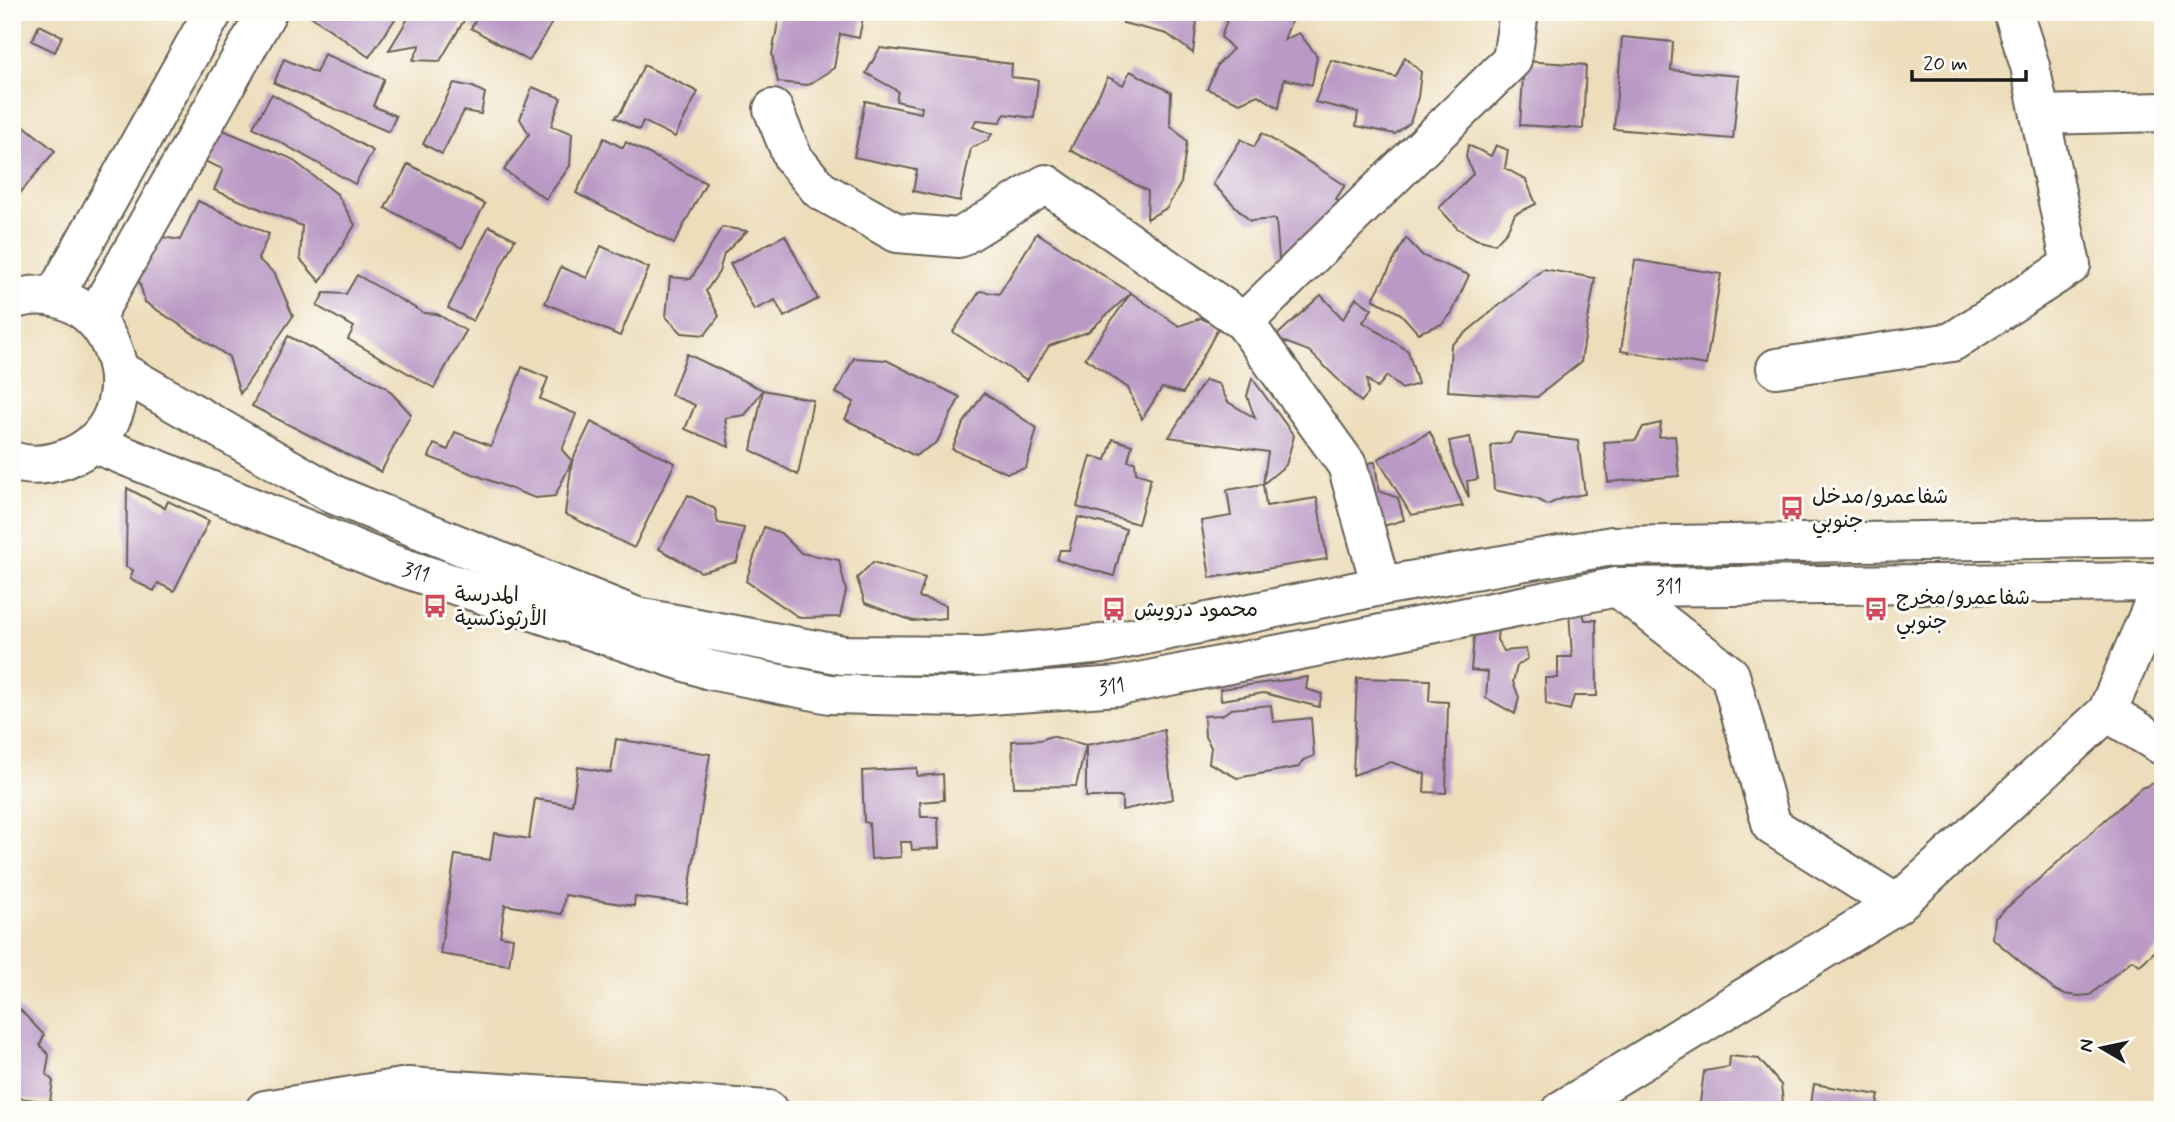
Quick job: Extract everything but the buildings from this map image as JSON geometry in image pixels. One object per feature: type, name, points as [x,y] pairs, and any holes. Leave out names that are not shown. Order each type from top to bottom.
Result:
[{"type":"street","points":[[54,297],[213,12]]},
{"type":"street","points":[[94,319],[267,12]]},
{"type":"street","points":[[1244,322],[1512,60],[1519,12]]},
{"type":"street","points":[[1776,368],[1952,342],[2071,265],[2030,66],[2013,12]]},
{"type":"street","points":[[773,109],[793,158],[820,190],[897,233],[959,238],[1046,184],[1244,322],[1347,465],[1381,586]]},
{"type":"street","points":[[2040,116],[2163,113]]},
{"type":"street","points":[[12,300],[24,296],[54,297],[70,302],[94,319],[112,343],[120,372],[120,391],[111,419],[93,443],[78,454],[51,464],[21,464],[12,461]]},
{"type":"street","name":"311","points":[[120,372],[335,495],[637,617],[843,655],[984,656],[1102,644],[1381,586],[1612,545],[2163,537]]},
{"type":"street","name":"311","points":[[93,443],[392,564],[710,670],[830,694],[962,697],[1119,686],[1617,587],[2163,581]]},
{"type":"street","points":[[1562,1110],[1897,904],[2107,712],[2163,581],[2163,537]]},
{"type":"street","points":[[1617,587],[1730,676],[1772,826],[1897,904]]},
{"type":"street","points":[[2107,712],[2163,746]]},
{"type":"street","points":[[265,1110],[408,1087],[768,1110]]},
{"type":"place","name":"شفاعمرو/مدخل جنوبي","points":[[1792,508]]},
{"type":"place","name":"المدرسة الأرثوذكسية","points":[[435,606]]},
{"type":"place","name":"محمود درويش","points":[[1114,609]]},
{"type":"place","name":"شفاعمرو/مخرج جنوبي","points":[[1876,609]]}]
